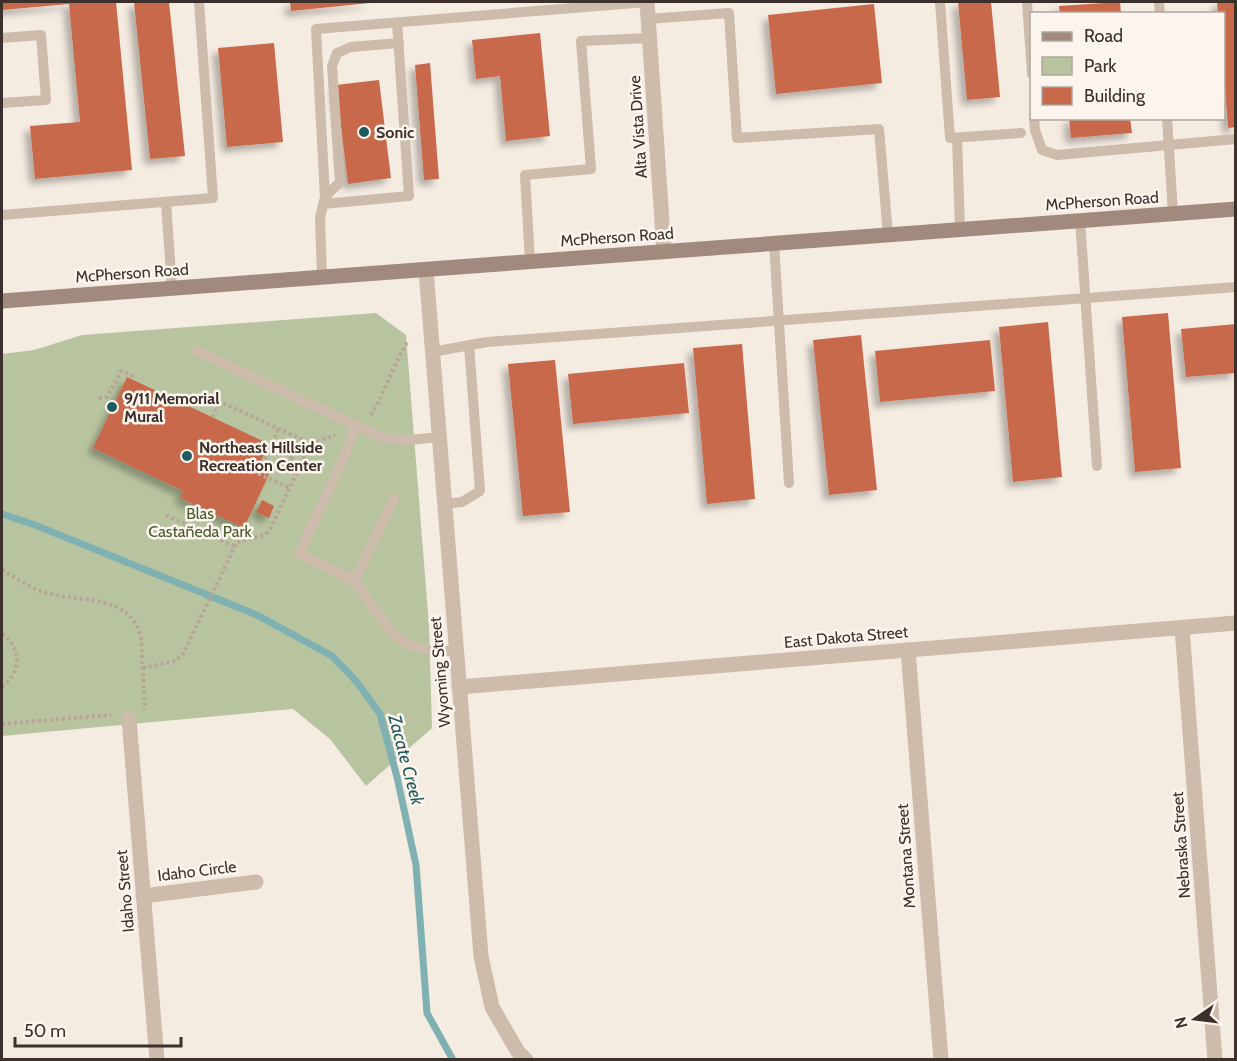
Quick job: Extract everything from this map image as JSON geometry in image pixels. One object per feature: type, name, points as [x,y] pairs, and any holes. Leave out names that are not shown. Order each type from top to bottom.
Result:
[{"type":"main road","name":"McPherson Road","points":[[2,301],[1236,209]]},
{"type":"street","name":"Alta Vista Drive","points":[[647,2],[664,251]]},
{"type":"street","name":"Wyoming Street","points":[[426,270],[481,956],[492,1007],[518,1052],[525,1059]]},
{"type":"street","name":"East Dakota Street","points":[[459,687],[1236,623]]},
{"type":"street","name":"Nebraska Street","points":[[1182,628],[1215,1059]]},
{"type":"street","name":"Montana Street","points":[[908,650],[941,1059]]},
{"type":"street","name":"Idaho Street","points":[[132,716],[143,896],[157,1059]]},
{"type":"street","name":"Idaho Circle","points":[[143,896],[256,882]]},
{"type":"lane","points":[[2,215],[213,198],[199,2]]},
{"type":"lane","points":[[321,277],[320,218],[324,200],[316,29],[398,23],[517,7],[647,2]]},
{"type":"lane","points":[[940,2],[950,138],[1021,133]]},
{"type":"lane","points":[[1027,2],[1030,45]]},
{"type":"lane","points":[[648,19],[729,13],[737,138],[879,129],[888,235]]},
{"type":"lane","points":[[324,200],[409,196],[398,23]]},
{"type":"lane","points":[[2,38],[41,35],[46,100],[2,103]]},
{"type":"lane","points":[[530,261],[525,175],[591,169],[581,41],[650,38]]},
{"type":"lane","points":[[324,200],[340,182],[332,66],[337,53],[351,47],[399,44]]},
{"type":"lane","points":[[1034,120],[1042,150],[1057,155],[1169,147],[1236,139]]},
{"type":"lane","points":[[1167,120],[1173,214]]},
{"type":"lane","points":[[957,138],[960,229]]},
{"type":"lane","points":[[166,202],[172,288]]},
{"type":"lane","points":[[1080,220],[1097,466]]},
{"type":"lane","points":[[774,243],[789,483]]},
{"type":"lane","points":[[432,352],[487,342],[1236,287]]},
{"type":"lane","points":[[445,504],[462,502],[480,491],[469,345]]},
{"type":"lane","points":[[197,351],[386,439],[411,440],[439,437]]},
{"type":"lane","points":[[355,425],[345,455],[299,554],[354,582],[400,640],[419,650],[457,651]]},
{"type":"lane","points":[[354,582],[394,498]]},
{"type":"path","points":[[369,418],[408,341]]},
{"type":"path","points":[[99,398],[107,397],[121,371],[133,376],[132,379]]},
{"type":"path","points":[[212,417],[218,406],[225,404],[301,439],[308,445]]},
{"type":"path","points":[[278,429],[259,474],[290,488]]},
{"type":"path","points":[[143,668],[175,661],[183,654],[237,542],[266,535],[290,488],[308,445],[338,433]]},
{"type":"path","points":[[286,464],[294,453]]},
{"type":"path","points":[[290,459],[301,464]]},
{"type":"path","points":[[166,515],[236,547]]},
{"type":"path","points":[[2,570],[44,592],[98,601],[124,611],[135,621],[139,628],[146,713],[132,716]]},
{"type":"path","points":[[2,634],[15,647],[17,661],[14,674],[2,686]]},
{"type":"path","points":[[2,724],[112,715]]},
{"type":"green space","name":"Blas Castañeda Park","points":[[376,313],[406,335],[429,626],[432,728],[366,786],[330,739],[293,709],[2,736],[2,354],[34,350],[82,335]]},
{"type":"building","points":[[2,2],[116,2],[132,170],[35,179],[30,126],[80,122],[69,4],[2,10]]},
{"type":"building","points":[[134,2],[169,2],[185,156],[150,159]]},
{"type":"building","points":[[290,2],[370,2],[370,3],[291,11]]},
{"type":"building","points":[[958,2],[991,2],[1000,97],[967,100]]},
{"type":"building","points":[[1120,2],[1121,12],[1060,12],[1059,6]]},
{"type":"building","points":[[1217,2],[1236,2],[1236,127],[1228,128],[1225,88],[1225,12],[1218,12]]},
{"type":"building","points":[[874,4],[882,83],[776,94],[768,15]]},
{"type":"building","points":[[540,33],[550,136],[506,141],[500,76],[476,79],[472,40]]},
{"type":"building","points":[[274,43],[283,142],[227,147],[218,48]]},
{"type":"building","points":[[430,63],[439,179],[424,180],[415,65]]},
{"type":"building","name":"Sonic","points":[[379,80],[391,178],[348,184],[336,85]]},
{"type":"building","points":[[1069,120],[1130,120],[1132,133],[1071,138]]},
{"type":"building","points":[[1168,313],[1181,468],[1135,472],[1122,317]]},
{"type":"building","points":[[1048,322],[1062,477],[1013,482],[999,327]]},
{"type":"building","points":[[1236,324],[1236,373],[1186,377],[1181,329]]},
{"type":"building","points":[[861,335],[877,490],[829,495],[813,340]]},
{"type":"building","points":[[990,340],[995,391],[880,402],[875,351]]},
{"type":"building","points":[[742,344],[755,499],[707,504],[693,348]]},
{"type":"building","points":[[555,360],[570,512],[523,516],[508,364]]},
{"type":"building","points":[[684,363],[689,413],[573,424],[568,374]]},
{"type":"building","name":"Northeast Hillside Recreation Center","points":[[127,377],[269,444],[259,465],[271,470],[244,528],[180,498],[183,491],[93,448]]},
{"type":"building","points":[[262,500],[274,506],[269,518],[256,512]]},
{"type":"waterway","name":"Zacate Creek","points":[[2,514],[35,525],[257,615],[332,656],[357,682],[380,714],[397,777],[416,865],[427,1013],[453,1060]]},
{"type":"place","name":"Sonic","points":[[364,132]]},
{"type":"place","name":"9/11 Memorial Mural","points":[[112,407]]},
{"type":"place","name":"Northeast Hillside Recreation Center","points":[[187,456]]}]
